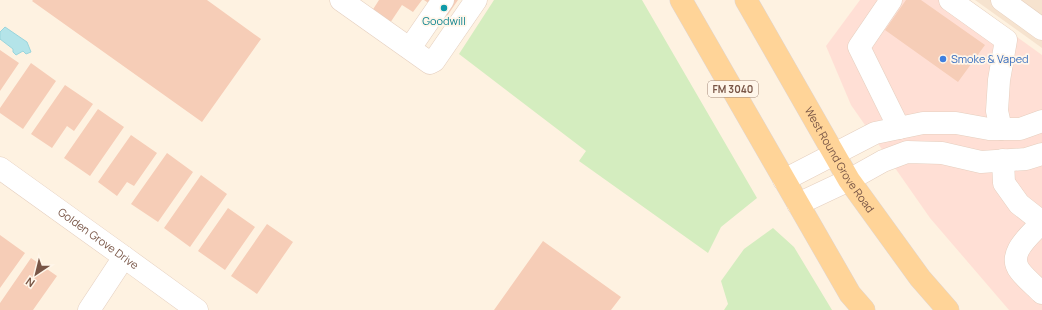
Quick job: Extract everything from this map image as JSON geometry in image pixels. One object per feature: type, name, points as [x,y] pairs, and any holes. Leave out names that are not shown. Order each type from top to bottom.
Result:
[{"type":"main road","name":"FM 3040","points":[[681,0],[850,294],[864,310]]},
{"type":"main road","name":"West Round Grove Road","points":[[746,0],[849,180],[920,278],[948,310]]},
{"type":"street","points":[[342,0],[430,63],[434,61],[476,0]]},
{"type":"street","points":[[410,48],[443,0]]},
{"type":"street","points":[[891,0],[859,47],[899,128]]},
{"type":"street","points":[[950,0],[1006,40],[999,80],[997,111],[1001,129]]},
{"type":"street","points":[[1002,0],[1042,29]]},
{"type":"street","points":[[784,180],[875,133],[923,123],[956,123],[989,129],[1020,129],[1042,120]]},
{"type":"street","points":[[798,204],[849,180],[883,161],[907,152],[942,152],[981,162],[1026,159],[1042,154]]},
{"type":"street","points":[[1003,160],[1004,183],[1019,204],[1042,222],[1021,245],[1016,253],[1015,261],[1019,270],[1042,293]]},
{"type":"street","name":"Golden Grove Drive","points":[[0,168],[197,310]]},
{"type":"street","points":[[89,310],[124,257]]},
{"type":"shaded area","points":[[860,0],[966,0],[1042,55],[1042,310],[1009,310],[930,218],[851,105],[826,46]]},
{"type":"shaded area","points":[[975,0],[1042,0],[1042,48]]},
{"type":"green space","points":[[494,0],[642,0],[757,198],[721,227],[708,253],[579,161],[586,151],[459,54]]},
{"type":"green space","points":[[773,228],[794,247],[832,310],[724,310],[728,304],[721,281],[744,249]]},
{"type":"water","points":[[5,27],[27,42],[31,52],[26,54],[23,51],[16,55],[13,52],[13,49],[0,39],[0,32]]},
{"type":"building","points":[[207,0],[261,39],[202,122],[32,1]]},
{"type":"building","name":"Goodwill","points":[[379,0],[422,0],[413,12],[402,5],[386,29],[368,17]]},
{"type":"building","name":"Goodwill","points":[[424,0],[458,0],[447,16]]},
{"type":"building","points":[[906,0],[921,0],[985,45],[958,82],[885,30]]},
{"type":"building","points":[[0,50],[19,63],[0,91]]},
{"type":"building","points":[[31,63],[56,81],[23,129],[0,113],[0,108]]},
{"type":"building","points":[[65,85],[93,104],[74,131],[67,126],[52,148],[31,134]]},
{"type":"building","points":[[98,109],[124,127],[90,176],[64,158]]},
{"type":"building","points":[[131,135],[157,153],[134,186],[127,182],[117,196],[98,182]]},
{"type":"building","points":[[167,153],[193,172],[158,222],[131,204]]},
{"type":"building","points":[[201,175],[227,194],[190,247],[164,228]]},
{"type":"building","points":[[228,208],[255,227],[225,270],[198,251]]},
{"type":"building","points":[[267,224],[293,242],[257,294],[231,276]]},
{"type":"building","points":[[0,235],[25,253],[0,288]]},
{"type":"building","points":[[543,241],[621,297],[611,310],[494,310]]},
{"type":"building","points":[[31,258],[57,276],[33,310],[0,310],[0,303]]},
{"type":"place","name":"Goodwill","points":[[444,8]]},
{"type":"place","name":"Smoke & Vaped","points":[[943,59]]}]
